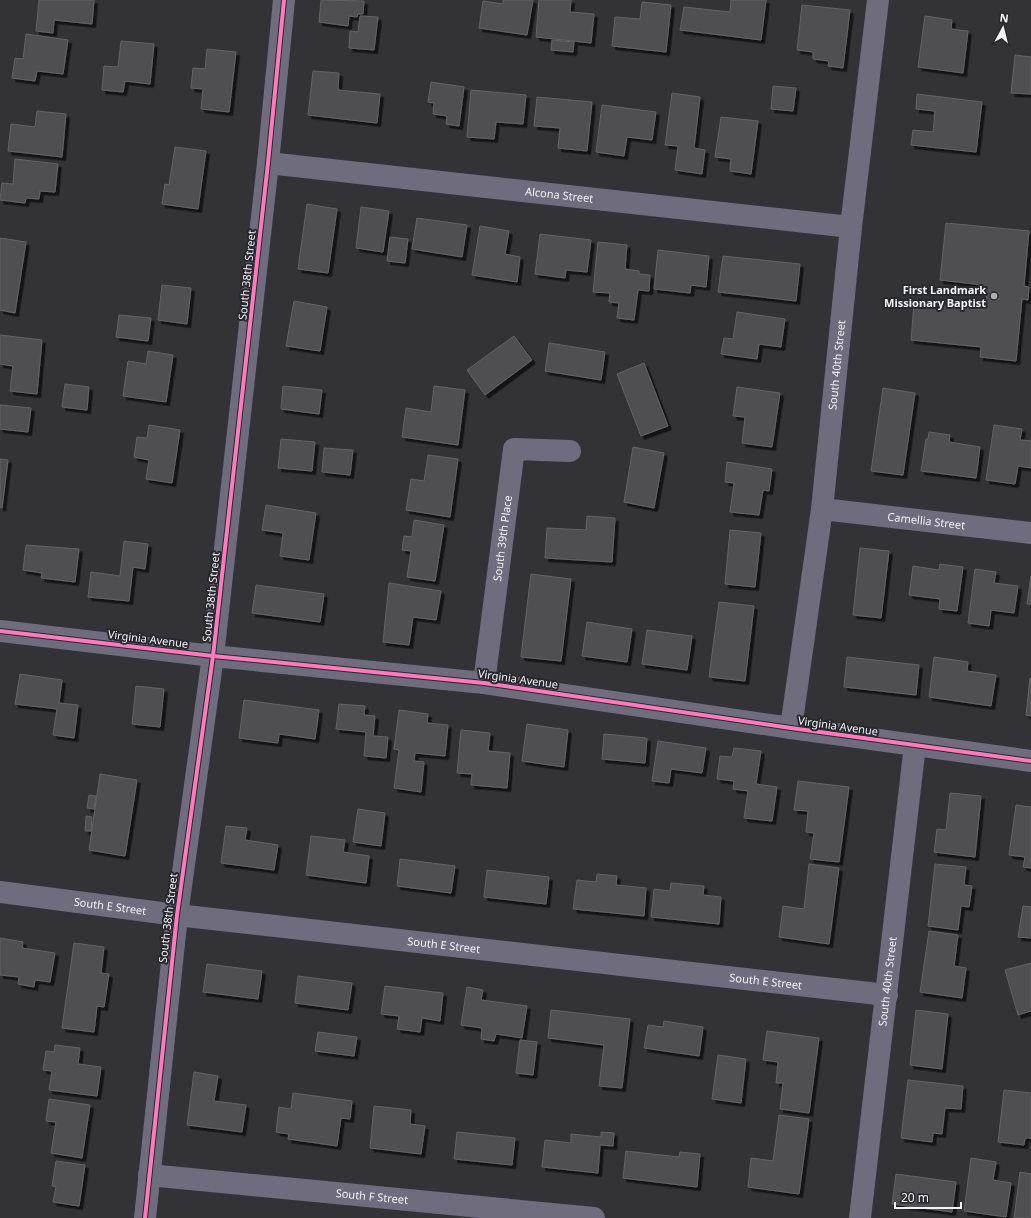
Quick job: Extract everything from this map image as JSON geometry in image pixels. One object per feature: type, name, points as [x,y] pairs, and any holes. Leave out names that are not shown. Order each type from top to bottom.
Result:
[{"type":"street","name":"South 38th Street","points":[[145,1218],[177,915],[213,656],[268,163],[284,0]]},
{"type":"street","name":"South 40th Street","points":[[791,728],[822,509],[851,227],[878,0]]},
{"type":"street","name":"Alcona Street","points":[[268,163],[851,227]]},
{"type":"street","name":"South 39th Place","points":[[484,683],[514,450],[570,451]]},
{"type":"street","name":"Camellia Street","points":[[822,509],[1031,533]]},
{"type":"street","name":"Virginia Avenue","points":[[0,631],[213,656],[484,683],[791,728],[1031,761]]},
{"type":"street","name":"South 40th Street","points":[[860,1218],[915,745]]},
{"type":"street","name":"South E Street","points":[[0,892],[177,915],[887,995]]},
{"type":"street","name":"South F Street","points":[[149,1175],[594,1218]]},
{"type":"building","points":[[39,0],[94,0],[92,24],[54,20],[53,33],[36,31]]},
{"type":"building","points":[[321,0],[364,1],[363,14],[358,14],[357,17],[349,16],[348,26],[319,22]]},
{"type":"building","points":[[503,0],[533,0],[527,35],[479,28],[483,1],[503,4]]},
{"type":"building","points":[[539,0],[571,0],[570,12],[594,14],[591,43],[536,37]]},
{"type":"building","points":[[731,0],[766,0],[761,40],[680,30],[684,7],[730,12]]},
{"type":"building","points":[[642,2],[671,5],[666,52],[612,46],[615,17],[640,19]]},
{"type":"building","points":[[802,5],[850,10],[843,68],[828,66],[829,61],[813,59],[813,52],[797,50]]},
{"type":"building","points":[[360,16],[378,17],[374,50],[349,48],[350,31],[358,32]]},
{"type":"building","points":[[925,16],[952,20],[951,29],[968,31],[963,73],[918,67]]},
{"type":"building","points":[[26,34],[68,40],[63,74],[37,71],[35,81],[12,78],[15,58],[23,59]]},
{"type":"building","points":[[552,40],[574,42],[573,52],[551,50]]},
{"type":"building","points":[[121,41],[154,44],[150,84],[125,81],[123,92],[102,90],[104,66],[118,67]]},
{"type":"building","points":[[207,49],[236,52],[229,112],[201,109],[203,89],[191,88],[193,68],[205,69]]},
{"type":"building","points":[[1015,55],[1031,57],[1031,94],[1011,93]]},
{"type":"building","points":[[313,71],[339,73],[338,90],[380,94],[377,123],[308,115]]},
{"type":"building","points":[[431,82],[464,87],[459,126],[446,124],[447,116],[433,114],[434,103],[428,102]]},
{"type":"building","points":[[773,86],[796,88],[793,111],[771,109]]},
{"type":"building","points":[[471,90],[526,95],[523,124],[496,122],[494,139],[467,137]]},
{"type":"building","points":[[672,93],[700,97],[694,148],[705,150],[702,174],[675,170],[678,146],[665,145]]},
{"type":"building","points":[[917,94],[982,102],[976,152],[911,145],[913,130],[933,132],[935,111],[916,109]]},
{"type":"building","points":[[537,97],[592,102],[587,151],[558,148],[560,128],[534,126]]},
{"type":"building","points":[[602,105],[656,112],[652,140],[627,137],[624,156],[596,152]]},
{"type":"building","points":[[37,111],[66,114],[62,157],[8,151],[11,124],[35,127]]},
{"type":"building","points":[[721,117],[758,121],[751,174],[730,171],[731,159],[715,157]]},
{"type":"building","points":[[175,147],[206,151],[198,209],[162,204],[165,184],[169,185]]},
{"type":"building","points":[[15,159],[58,164],[55,192],[40,191],[39,199],[26,198],[25,203],[0,200],[2,183],[13,184]]},
{"type":"building","points":[[307,204],[337,209],[328,273],[298,269]]},
{"type":"building","points":[[361,207],[389,211],[383,252],[356,248]]},
{"type":"building","points":[[417,218],[467,225],[462,257],[412,249]]},
{"type":"building","points":[[946,223],[1029,231],[1024,286],[1029,287],[1028,300],[1022,299],[1016,361],[980,357],[981,347],[911,340],[914,303],[985,310],[987,296],[982,295],[983,285],[940,280]]},
{"type":"building","points":[[480,226],[509,231],[505,254],[520,257],[517,282],[472,275]]},
{"type":"building","points":[[540,234],[591,240],[587,272],[566,270],[565,278],[535,274]]},
{"type":"building","points":[[390,237],[408,239],[405,263],[387,261]]},
{"type":"building","points":[[0,238],[26,242],[15,313],[0,310]]},
{"type":"building","points":[[598,242],[627,245],[625,269],[639,271],[639,274],[650,275],[649,291],[638,290],[634,320],[617,318],[619,303],[609,302],[610,293],[593,292]]},
{"type":"building","points":[[658,250],[709,256],[706,287],[691,285],[690,293],[654,289]]},
{"type":"building","points":[[723,256],[800,264],[796,301],[718,292]]},
{"type":"building","points":[[162,285],[191,288],[187,324],[158,320]]},
{"type":"building","points":[[294,301],[327,307],[320,351],[286,346]]},
{"type":"building","points":[[737,312],[785,319],[781,347],[759,344],[757,359],[721,354],[724,338],[733,339]]},
{"type":"building","points":[[119,315],[151,318],[148,341],[116,337]]},
{"type":"building","points":[[0,335],[42,340],[37,394],[10,391],[13,366],[0,364]]},
{"type":"building","points":[[514,336],[532,360],[485,395],[467,370]]},
{"type":"building","points":[[549,343],[605,352],[601,380],[545,371]]},
{"type":"building","points":[[148,351],[173,355],[166,402],[123,396],[128,361],[146,364]]},
{"type":"building","points":[[644,363],[668,426],[641,436],[617,374]]},
{"type":"building","points":[[65,384],[89,387],[87,410],[62,407]]},
{"type":"building","points":[[283,386],[322,390],[319,414],[281,409]]},
{"type":"building","points":[[434,386],[465,390],[458,445],[402,437],[406,408],[431,412]]},
{"type":"building","points":[[737,387],[780,393],[772,447],[742,443],[745,417],[733,416]]},
{"type":"building","points":[[883,388],[915,393],[903,475],[871,471]]},
{"type":"building","points":[[0,405],[31,408],[28,432],[0,429]]},
{"type":"building","points":[[149,425],[180,430],[172,483],[146,479],[149,460],[134,457],[137,437],[147,438]]},
{"type":"building","points":[[994,425],[1022,429],[1020,440],[1031,441],[1031,468],[1018,466],[1015,484],[986,480]]},
{"type":"building","points":[[929,432],[950,435],[949,442],[980,447],[976,478],[921,471],[926,439],[928,439]]},
{"type":"building","points":[[281,439],[315,442],[312,471],[278,468]]},
{"type":"building","points":[[633,447],[664,453],[654,508],[624,502]]},
{"type":"building","points":[[324,448],[353,450],[350,475],[322,472]]},
{"type":"building","points":[[428,455],[458,459],[450,517],[406,510],[411,479],[424,481]]},
{"type":"building","points":[[0,459],[8,460],[2,508],[0,507]]},
{"type":"building","points":[[727,462],[772,469],[769,491],[763,490],[759,515],[730,512],[734,483],[725,482]]},
{"type":"building","points":[[266,505],[316,513],[309,560],[280,556],[283,533],[262,530]]},
{"type":"building","points":[[587,516],[615,518],[612,562],[545,558],[547,528],[586,530]]},
{"type":"building","points":[[414,520],[444,525],[435,581],[407,577],[411,551],[402,550],[404,536],[412,537]]},
{"type":"building","points":[[730,530],[761,533],[755,587],[725,584]]},
{"type":"building","points":[[124,541],[148,544],[145,569],[133,567],[129,601],[88,597],[91,572],[120,576]]},
{"type":"building","points":[[26,545],[79,549],[75,582],[41,578],[42,573],[23,570]]},
{"type":"building","points":[[860,548],[889,551],[881,618],[853,615]]},
{"type":"building","points":[[940,564],[963,567],[957,611],[939,609],[940,599],[909,595],[913,566],[939,570]]},
{"type":"building","points":[[975,569],[996,572],[994,583],[1018,586],[1014,613],[991,610],[989,626],[968,623]]},
{"type":"building","points":[[531,574],[571,579],[561,661],[521,657]]},
{"type":"building","points":[[1031,576],[1031,604],[1027,604]]},
{"type":"building","points":[[389,583],[441,591],[436,620],[413,617],[409,645],[383,642]]},
{"type":"building","points":[[256,585],[324,594],[320,622],[252,613]]},
{"type":"building","points":[[719,602],[754,606],[745,681],[709,677]]},
{"type":"building","points":[[587,622],[632,629],[627,662],[582,656]]},
{"type":"building","points":[[647,630],[692,636],[687,670],[642,664]]},
{"type":"building","points":[[847,657],[919,665],[916,695],[844,687]]},
{"type":"building","points":[[934,657],[968,662],[967,671],[996,675],[991,706],[929,697]]},
{"type":"building","points":[[20,674],[62,680],[59,703],[78,705],[74,738],[53,735],[57,709],[15,704]]},
{"type":"building","points":[[1031,678],[1031,716],[1026,715]]},
{"type":"building","points":[[136,686],[164,689],[160,727],[132,724]]},
{"type":"building","points":[[244,700],[319,710],[315,739],[279,734],[278,743],[239,738]]},
{"type":"building","points":[[339,704],[365,706],[364,715],[375,716],[373,736],[388,737],[386,758],[364,756],[366,732],[336,729]]},
{"type":"building","points":[[399,710],[428,714],[427,723],[448,725],[445,756],[415,753],[414,761],[424,762],[421,792],[394,788],[399,750],[394,749]]},
{"type":"building","points":[[527,724],[568,730],[564,767],[522,761]]},
{"type":"building","points":[[461,730],[490,733],[488,751],[510,753],[507,788],[471,785],[472,774],[457,773]]},
{"type":"building","points":[[604,734],[647,738],[645,763],[602,759]]},
{"type":"building","points":[[658,741],[706,748],[702,773],[671,769],[669,783],[652,781]]},
{"type":"building","points":[[734,748],[761,751],[756,784],[777,787],[772,821],[744,818],[748,791],[733,789],[734,781],[717,779],[720,756],[732,757]]},
{"type":"building","points":[[100,774],[137,780],[125,856],[89,850]]},
{"type":"building","points":[[798,781],[849,787],[839,862],[810,859],[814,833],[806,832],[808,811],[794,810]]},
{"type":"building","points":[[950,793],[981,796],[975,857],[934,852],[937,829],[946,830]]},
{"type":"building","points":[[89,795],[96,796],[94,809],[87,808]]},
{"type":"building","points":[[1016,805],[1031,807],[1031,868],[1023,867],[1025,857],[1009,855]]},
{"type":"building","points":[[358,809],[385,813],[381,846],[353,842]]},
{"type":"building","points":[[86,816],[92,817],[91,831],[85,831]]},
{"type":"building","points":[[226,826],[247,828],[245,840],[278,845],[274,870],[221,863]]},
{"type":"building","points":[[311,836],[345,840],[343,852],[369,856],[366,883],[306,875]]},
{"type":"building","points":[[400,859],[455,866],[451,893],[397,886]]},
{"type":"building","points":[[809,864],[839,868],[829,944],[779,937],[783,906],[804,909]]},
{"type":"building","points":[[935,864],[966,867],[964,885],[972,886],[969,907],[961,906],[958,930],[928,926]]},
{"type":"building","points":[[487,870],[549,877],[546,904],[484,897]]},
{"type":"building","points":[[597,874],[617,876],[616,885],[646,888],[644,916],[573,909],[577,880],[596,882]]},
{"type":"building","points":[[671,883],[704,886],[703,895],[721,897],[719,924],[651,917],[654,889],[670,891]]},
{"type":"building","points":[[1023,906],[1031,907],[1031,938],[1018,937]]},
{"type":"building","points":[[929,931],[958,935],[954,966],[966,968],[962,998],[920,992]]},
{"type":"building","points":[[0,938],[23,942],[22,948],[55,953],[50,982],[35,980],[34,987],[18,984],[19,977],[0,975]]},
{"type":"building","points":[[74,943],[104,947],[101,973],[109,974],[104,1007],[97,1006],[94,1032],[62,1028]]},
{"type":"building","points":[[1031,963],[1031,1011],[1018,1015],[1005,970]]},
{"type":"building","points":[[207,964],[262,971],[258,999],[203,992]]},
{"type":"building","points":[[298,976],[352,983],[348,1010],[295,1003]]},
{"type":"building","points":[[385,986],[443,993],[440,1021],[422,1018],[420,1032],[397,1029],[399,1016],[381,1014]]},
{"type":"building","points":[[467,987],[483,990],[481,1000],[527,1006],[522,1038],[496,1034],[494,1041],[481,1039],[482,1028],[461,1025]]},
{"type":"building","points":[[551,1010],[630,1019],[622,1088],[599,1086],[604,1045],[548,1038]]},
{"type":"building","points":[[916,1010],[948,1014],[942,1069],[910,1065]]},
{"type":"building","points":[[664,1021],[703,1027],[699,1056],[644,1048],[648,1025],[663,1027]]},
{"type":"building","points":[[767,1031],[819,1038],[809,1113],[780,1109],[783,1083],[776,1083],[778,1062],[763,1060]]},
{"type":"building","points":[[318,1032],[357,1037],[354,1056],[315,1051]]},
{"type":"building","points":[[520,1040],[537,1042],[533,1075],[516,1073]]},
{"type":"building","points":[[55,1045],[80,1048],[78,1064],[101,1067],[97,1096],[49,1090],[52,1071],[43,1070],[46,1051],[54,1052]]},
{"type":"building","points":[[718,1055],[746,1059],[741,1103],[712,1099]]},
{"type":"building","points":[[194,1072],[218,1076],[214,1101],[246,1105],[242,1132],[187,1125]]},
{"type":"building","points":[[908,1080],[963,1086],[961,1109],[945,1108],[942,1134],[933,1133],[932,1142],[901,1138]]},
{"type":"building","points":[[1004,1090],[1031,1093],[1031,1138],[1025,1138],[1024,1145],[998,1142]]},
{"type":"building","points":[[293,1093],[352,1101],[350,1119],[341,1118],[337,1146],[288,1139],[289,1134],[276,1132],[279,1107],[291,1109]]},
{"type":"building","points":[[49,1099],[90,1105],[82,1158],[51,1153],[56,1122],[46,1121]]},
{"type":"building","points":[[374,1106],[411,1110],[410,1124],[425,1126],[421,1154],[370,1148]]},
{"type":"building","points":[[779,1115],[809,1119],[799,1194],[748,1187],[751,1158],[773,1161]]},
{"type":"building","points":[[457,1132],[515,1138],[512,1165],[454,1159]]},
{"type":"building","points":[[601,1132],[614,1133],[613,1146],[600,1145],[598,1173],[542,1167],[545,1140],[571,1143],[571,1134],[601,1137]]},
{"type":"building","points":[[626,1151],[679,1157],[680,1152],[700,1154],[697,1187],[623,1178]]},
{"type":"building","points":[[971,1158],[996,1162],[993,1180],[1011,1183],[1006,1217],[964,1211]]},
{"type":"building","points":[[56,1161],[85,1165],[79,1206],[53,1202],[56,1187],[52,1186]]},
{"type":"building","points":[[1020,1172],[1031,1174],[1031,1218],[1014,1218]]},
{"type":"building","points":[[896,1174],[956,1182],[952,1212],[892,1204]]},
{"type":"cycle path","points":[[145,1218],[177,915],[213,656],[268,163],[284,0]]},
{"type":"cycle path","points":[[0,631],[213,656],[484,683],[791,728],[1031,761]]},
{"type":"place","name":"First Landmark Missionary Baptist","points":[[994,296]]}]
